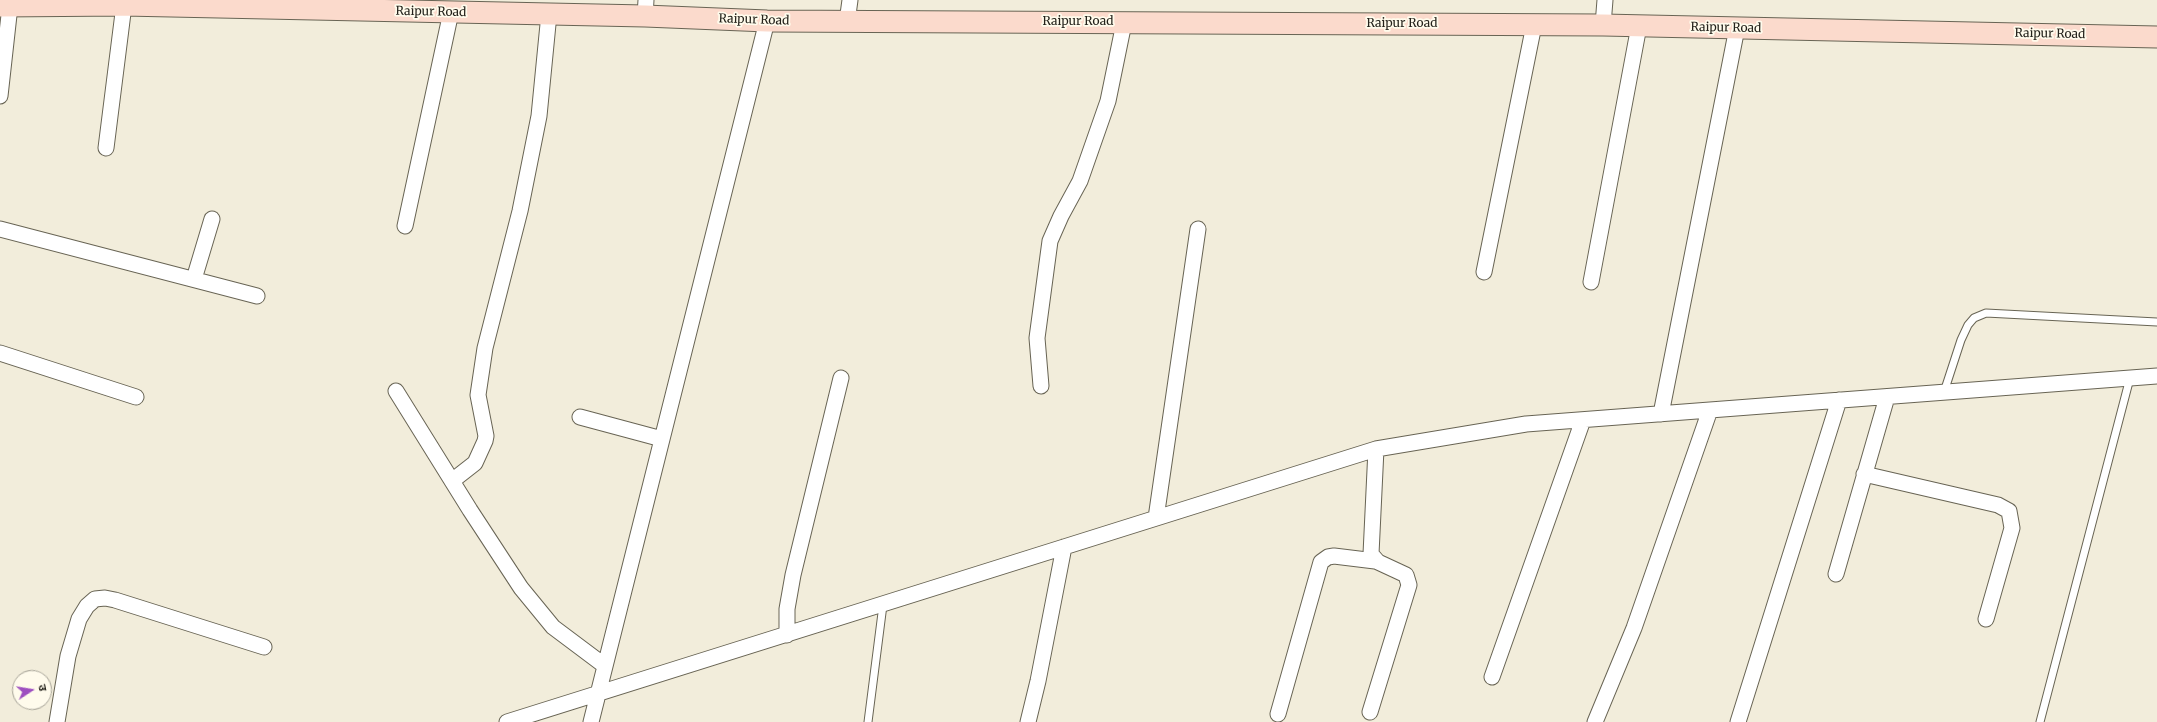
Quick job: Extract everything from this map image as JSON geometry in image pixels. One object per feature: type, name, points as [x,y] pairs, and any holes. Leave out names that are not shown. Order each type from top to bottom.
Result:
[{"type":"main road","name":"Raipur Road","points":[[5,6],[359,5],[451,12],[549,14],[645,8],[767,21],[1603,25],[2157,37]]},
{"type":"street","points":[[847,22],[850,0]]},
{"type":"street","points":[[1603,25],[1605,0]]},
{"type":"street","points":[[106,148],[124,5]]},
{"type":"street","points":[[0,96],[5,6]]},
{"type":"street","points":[[405,226],[451,12]]},
{"type":"street","points":[[452,481],[475,463],[485,441],[485,431],[478,395],[485,348],[520,211],[539,116],[549,14]]},
{"type":"street","points":[[591,722],[767,21]]},
{"type":"street","points":[[1041,386],[1037,338],[1050,241],[1061,216],[1080,181],[1108,101],[1124,23]]},
{"type":"street","points":[[1484,272],[1534,25]]},
{"type":"street","points":[[1591,282],[1639,26]]},
{"type":"street","points":[[1661,414],[1737,28]]},
{"type":"street","points":[[194,279],[212,219]]},
{"type":"street","points":[[0,229],[257,296]]},
{"type":"street","points":[[1156,518],[1198,229]]},
{"type":"street","points":[[0,353],[136,397]]},
{"type":"street","points":[[508,722],[598,695],[1376,449],[1526,424],[2157,376]]},
{"type":"street","points":[[787,635],[787,609],[792,575],[842,378]]},
{"type":"street","points":[[396,391],[521,588],[541,613],[562,634],[605,666]]},
{"type":"street","points":[[1836,574],[1886,397]]},
{"type":"street","points":[[1738,722],[1839,400]]},
{"type":"street","points":[[1595,722],[1634,628],[1710,410]]},
{"type":"street","points":[[580,417],[662,439]]},
{"type":"street","points":[[1492,676],[1583,420]]},
{"type":"street","points":[[1375,561],[1371,554],[1370,546],[1376,449]]},
{"type":"street","points":[[1864,474],[1998,505],[2009,511],[2012,528],[1986,619]]},
{"type":"street","points":[[1028,722],[1038,681],[1064,547]]},
{"type":"street","points":[[1278,714],[1321,562],[1334,556],[1375,561],[1406,575],[1409,585],[1370,712]]},
{"type":"street","points":[[56,722],[72,641],[79,619],[87,606],[95,599],[105,598],[115,600],[264,647]]},
{"type":"lane","points":[[1944,392],[1961,340],[1968,325],[1974,318],[1986,313],[2157,322]]},
{"type":"lane","points":[[2040,722],[2130,378]]},
{"type":"lane","points":[[868,722],[883,605]]}]
